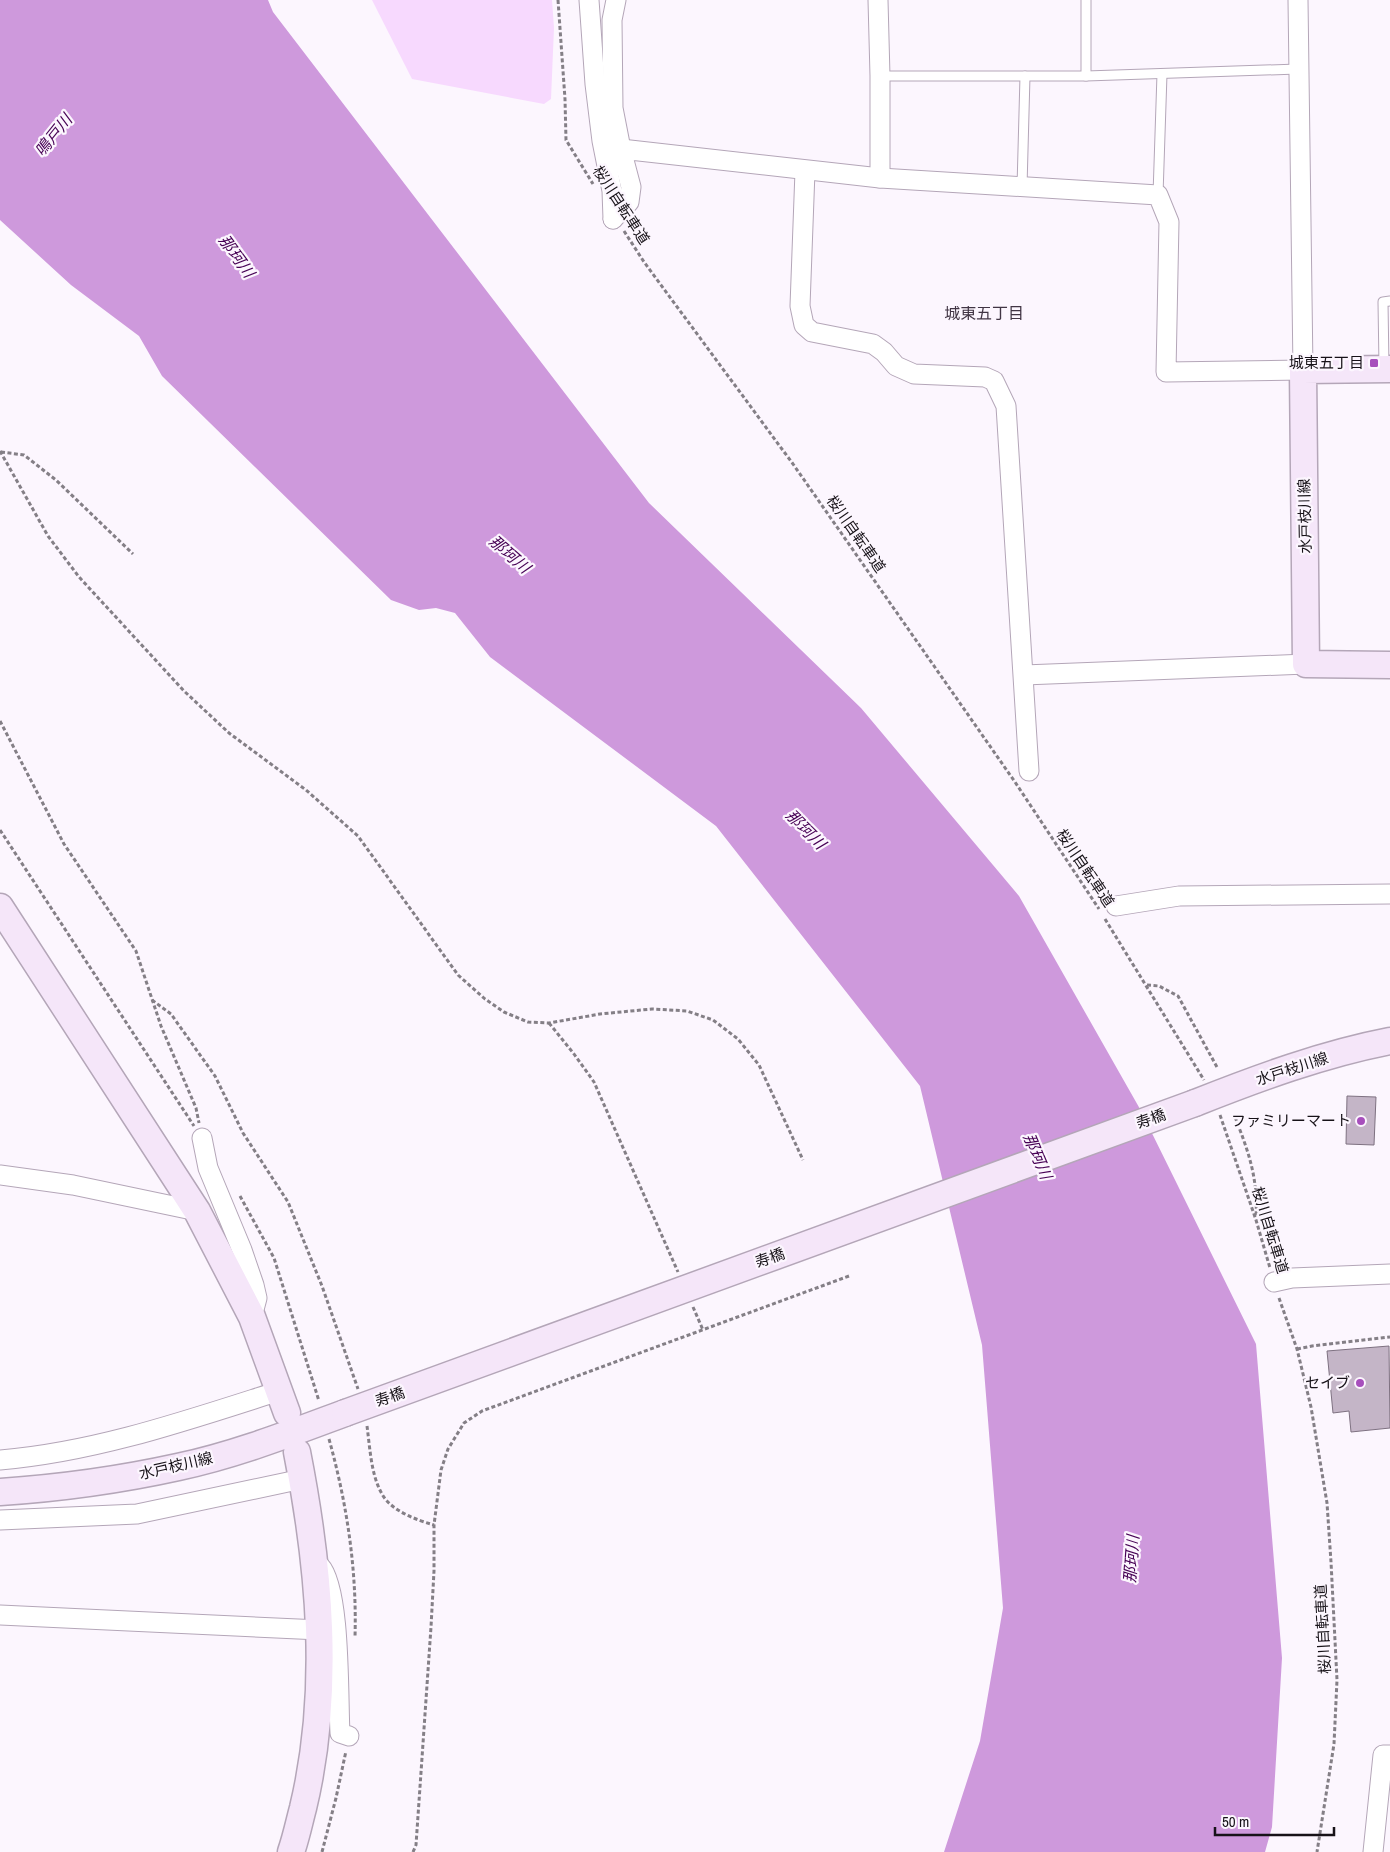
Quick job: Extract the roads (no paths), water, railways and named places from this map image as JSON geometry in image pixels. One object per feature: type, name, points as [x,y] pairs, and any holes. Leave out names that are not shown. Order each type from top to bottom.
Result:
[{"type":"main road","points":[[1303,370],[1387,370]]},
{"type":"main road","name":"水戸枝川線","points":[[1303,370],[1306,664]]},
{"type":"main road","points":[[1306,664],[1390,665]]},
{"type":"main road","points":[[0,907],[196,1211],[252,1317],[283,1402]]},
{"type":"main road","name":"水戸枝川線","points":[[1203,1100],[1344,1051],[1390,1041]]},
{"type":"main road","name":"寿橋","points":[[357,1409],[1203,1100]]},
{"type":"main road","name":"水戸枝川線","points":[[0,1492],[92,1483],[179,1467],[257,1444],[357,1409]]},
{"type":"main road","points":[[291,1852],[316,1744],[320,1630],[297,1452]]},
{"type":"street","points":[[589,0],[595,84],[602,141],[612,191],[613,219],[629,202],[631,187],[613,108],[612,20],[616,0]]},
{"type":"street","points":[[878,0],[880,178]]},
{"type":"street","points":[[621,149],[880,178],[1158,195],[1169,222],[1166,372],[1303,370],[1298,0]]},
{"type":"street","points":[[805,171],[800,306],[804,325],[812,332],[873,344],[884,352],[896,366],[914,374],[985,377],[994,381],[1006,406],[1029,771]]},
{"type":"street","points":[[1024,675],[1306,664]]},
{"type":"street","points":[[1116,906],[1179,896],[1390,894]]},
{"type":"street","points":[[202,1138],[208,1168],[242,1250],[254,1285],[257,1298],[252,1317]]},
{"type":"street","points":[[0,1175],[73,1185],[196,1211]]},
{"type":"street","points":[[1274,1282],[1292,1278],[1390,1274]]},
{"type":"street","points":[[0,1460],[35,1457],[283,1402]]},
{"type":"street","points":[[0,1520],[137,1514],[302,1479]]},
{"type":"street","points":[[312,1557],[324,1569],[330,1590],[336,1640],[340,1732],[349,1736]]},
{"type":"street","points":[[0,1615],[320,1630]]},
{"type":"street","points":[[1373,1852],[1383,1755],[1390,1755]]},
{"type":"lane","points":[[1086,0],[1086,76]]},
{"type":"lane","points":[[880,76],[1086,76],[1298,70]]},
{"type":"lane","points":[[1158,195],[1162,74]]},
{"type":"lane","points":[[1022,187],[1025,76]]},
{"type":"lane","points":[[1387,370],[1383,302],[1390,301]]},
{"type":"water","points":[[0,0],[268,0],[273,12],[649,503],[861,708],[1019,896],[1140,1109],[1256,1344],[1282,1658],[1272,1827],[1265,1852],[944,1852],[980,1741],[1003,1608],[982,1345],[920,1086],[716,826],[490,657],[455,613],[436,608],[419,610],[391,600],[162,376],[139,336],[71,285],[0,220]]},
{"type":"place","name":"城東五丁目","points":[[1374,363]]},
{"type":"place","name":"ファミリーマート","points":[[1361,1121]]},
{"type":"place","name":"セイブ","points":[[1360,1383]]},
{"type":"district","name":"城東五丁目","points":[[984,313]]},
{"type":"water label","name":"鳴戸川","points":[[53,135]]},
{"type":"water label","name":"那珂川","points":[[237,256]]},
{"type":"water label","name":"那珂川","points":[[510,554]]},
{"type":"water label","name":"那珂川","points":[[806,829]]},
{"type":"water label","name":"那珂川","points":[[1038,1156]]},
{"type":"water label","name":"那珂川","points":[[1131,1559]]}]
